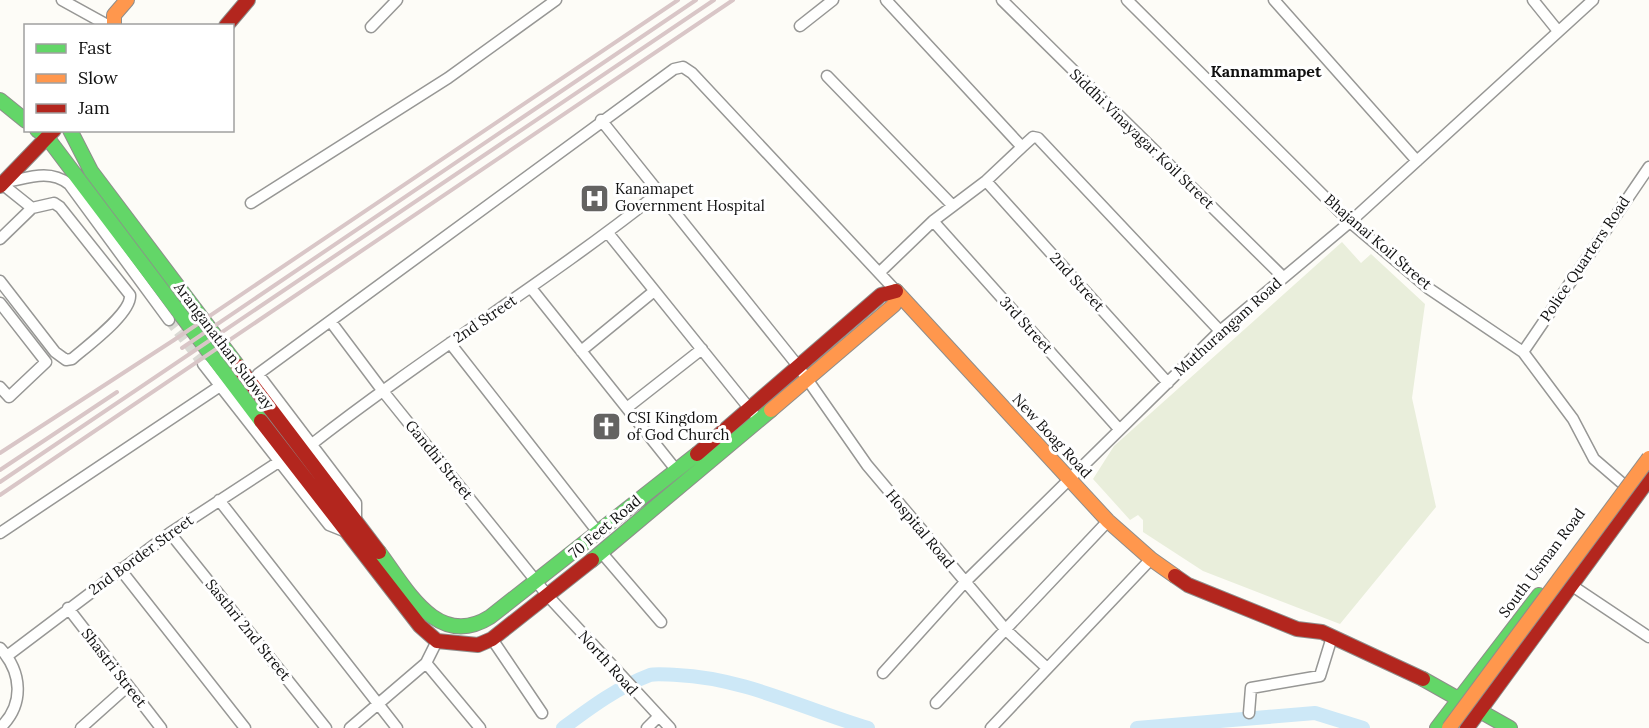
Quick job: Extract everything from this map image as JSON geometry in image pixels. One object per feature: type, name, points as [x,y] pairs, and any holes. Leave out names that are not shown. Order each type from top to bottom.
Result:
[{"type":"main road","points":[[114,24],[114,15],[127,0]]},
{"type":"main road","points":[[228,24],[248,0]]},
{"type":"main road","points":[[0,100],[24,120]]},
{"type":"main road","points":[[1,184],[46,132]]},
{"type":"main road","name":"Aranganathan Subway","points":[[46,132],[90,197],[344,531]]},
{"type":"main road","points":[[71,132],[91,171],[424,611],[440,623],[467,628],[478,626],[597,531],[677,471],[881,295],[896,291]]},
{"type":"main road","name":"70 Feet Road","points":[[437,641],[478,645],[492,639],[548,596],[759,421],[894,305],[896,291]]},
{"type":"main road","name":"New Boag Road","points":[[896,291],[1108,521],[1151,559],[1188,585],[1297,629],[1332,636],[1460,698],[1510,728]]},
{"type":"main road","name":"South Usman Road","points":[[1437,728],[1649,448]]},
{"type":"main road","points":[[1449,728],[1649,458]]},
{"type":"main road","points":[[1467,728],[1649,479]]},
{"type":"main road","points":[[344,531],[420,626],[437,641]]},
{"type":"street","points":[[62,0],[106,24]]},
{"type":"street","points":[[371,27],[397,0]]},
{"type":"street","points":[[251,203],[448,78],[556,0]]},
{"type":"street","points":[[800,26],[833,0]]},
{"type":"street","points":[[886,0],[1022,147]]},
{"type":"street","name":"Siddhi Vinayagar Koil Street","points":[[1002,0],[1283,277]]},
{"type":"street","name":"Bhajanai Koil Street","points":[[1127,0],[1350,222],[1428,288],[1523,352],[1573,419],[1594,459],[1623,484]]},
{"type":"street","points":[[1274,0],[1418,161]]},
{"type":"street","points":[[1533,0],[1558,31]]},
{"type":"street","name":"Muthurangam Road","points":[[883,673],[965,582],[1068,478],[1220,332],[1350,222],[1593,0]]},
{"type":"street","name":"New Boag Road","points":[[601,120],[669,72],[683,67],[692,73],[896,291]]},
{"type":"street","points":[[827,76],[953,206]]},
{"type":"street","points":[[203,364],[329,525],[344,531],[356,522],[356,503],[258,374],[601,120],[657,194],[798,366]]},
{"type":"street","points":[[880,272],[933,221],[986,182],[1033,137],[1038,138],[1220,332]]},
{"type":"street","name":"Police Quarters Road","points":[[1523,352],[1649,166]]},
{"type":"street","points":[[1,184],[45,175],[58,176],[69,184],[170,320]]},
{"type":"street","name":"2nd Street","points":[[986,182],[1168,383]]},
{"type":"street","points":[[1,184],[32,208]]},
{"type":"street","name":"2nd Street","points":[[312,444],[382,390],[608,233],[657,194]]},
{"type":"street","points":[[0,239],[32,208],[54,203],[60,207],[130,295],[131,301],[124,312],[72,358],[66,360],[55,352],[0,281]]},
{"type":"street","name":"3rd Street","points":[[933,221],[1119,429]]},
{"type":"street","points":[[608,233],[653,292],[759,421]]},
{"type":"street","points":[[531,288],[677,471]]},
{"type":"street","points":[[581,351],[653,292]]},
{"type":"street","points":[[0,405],[46,362],[2,309]]},
{"type":"street","name":"Gandhi Street","points":[[331,322],[382,390],[537,579],[548,596]]},
{"type":"street","points":[[450,343],[597,531]]},
{"type":"street","points":[[628,407],[702,349]]},
{"type":"street","name":"Hospital Road","points":[[798,366],[867,465],[1006,630],[1047,668]]},
{"type":"street","points":[[0,533],[220,386]]},
{"type":"street","points":[[0,387],[9,397]]},
{"type":"street","name":"2nd Border Street","points":[[4,652],[171,532],[280,461]]},
{"type":"street","points":[[219,500],[397,728]]},
{"type":"street","points":[[936,703],[1108,521]]},
{"type":"street","name":"Sasthri 2nd Street","points":[[171,532],[326,728]]},
{"type":"street","points":[[601,552],[661,622]]},
{"type":"street","points":[[991,728],[1151,559]]},
{"type":"street","points":[[120,569],[244,728]]},
{"type":"street","points":[[1571,585],[1649,637]]},
{"type":"street","name":"North Road","points":[[548,596],[670,728]]},
{"type":"street","name":"Shastri Street","points":[[68,608],[161,728]]},
{"type":"street","points":[[1249,712],[1251,688],[1320,676],[1332,636]]},
{"type":"street","points":[[492,639],[542,713]]},
{"type":"street","points":[[350,728],[380,705],[426,663],[437,641]]},
{"type":"street","points":[[0,728],[15,710],[18,695],[18,677],[4,652]]},
{"type":"street","points":[[426,663],[480,728]]},
{"type":"street","points":[[81,728],[128,686]]},
{"type":"street","points":[[647,728],[658,717]]},
{"type":"green space","points":[[1342,242],[1361,263],[1371,254],[1425,304],[1412,398],[1436,507],[1340,624],[1203,571],[1143,532],[1143,520],[1138,515],[1130,520],[1093,479],[1114,446]]},
{"type":"waterway","points":[[563,728],[616,692],[650,675],[660,674],[702,677],[750,688],[868,728]]},
{"type":"waterway","points":[[1137,728],[1315,713],[1363,728]]},
{"type":"tunnel","points":[[169,320],[203,364]]},
{"type":"railway","points":[[0,453],[174,340],[678,0]]},
{"type":"railway","points":[[182,348],[696,0]]},
{"type":"railway","points":[[0,482],[714,0]]},
{"type":"railway","points":[[0,495],[733,0]]},
{"type":"railway","points":[[0,470],[117,392]]},
{"type":"traffic: fast","points":[[0,100],[24,119]]},
{"type":"traffic: fast","points":[[40,132],[46,136],[261,421]]},
{"type":"traffic: fast","points":[[71,132],[91,171],[238,366]]},
{"type":"traffic: fast","points":[[592,560],[771,410]]},
{"type":"traffic: fast","points":[[379,552],[400,582],[425,610],[439,620],[454,626],[471,625],[490,617],[697,454]]},
{"type":"traffic: fast","points":[[1437,728],[1539,595]]},
{"type":"traffic: fast","points":[[1423,679],[1510,728]]},
{"type":"traffic: slow","points":[[114,24],[114,15],[127,0]]},
{"type":"traffic: slow","points":[[771,410],[894,305],[896,291]]},
{"type":"traffic: slow","points":[[896,291],[1108,521],[1151,559],[1175,576]]},
{"type":"traffic: slow","points":[[1449,728],[1649,458]]},
{"type":"traffic: jam","points":[[228,24],[248,0]]},
{"type":"traffic: jam","points":[[0,186],[52,132]]},
{"type":"traffic: jam","points":[[697,454],[881,295],[896,291]]},
{"type":"traffic: jam","points":[[238,366],[379,552]]},
{"type":"traffic: jam","points":[[261,421],[420,626],[437,641],[478,645],[492,639],[592,560]]},
{"type":"traffic: jam","points":[[1467,728],[1649,479]]},
{"type":"traffic: jam","points":[[1175,576],[1188,585],[1297,629],[1322,632],[1423,679]]},
{"type":"place","name":"Kanamapet Government Hospital","points":[[594,198]]},
{"type":"place","name":"CSI Kingdom of God Church","points":[[606,427]]},
{"type":"district","name":"Kannammapet","points":[[1266,71]]}]
